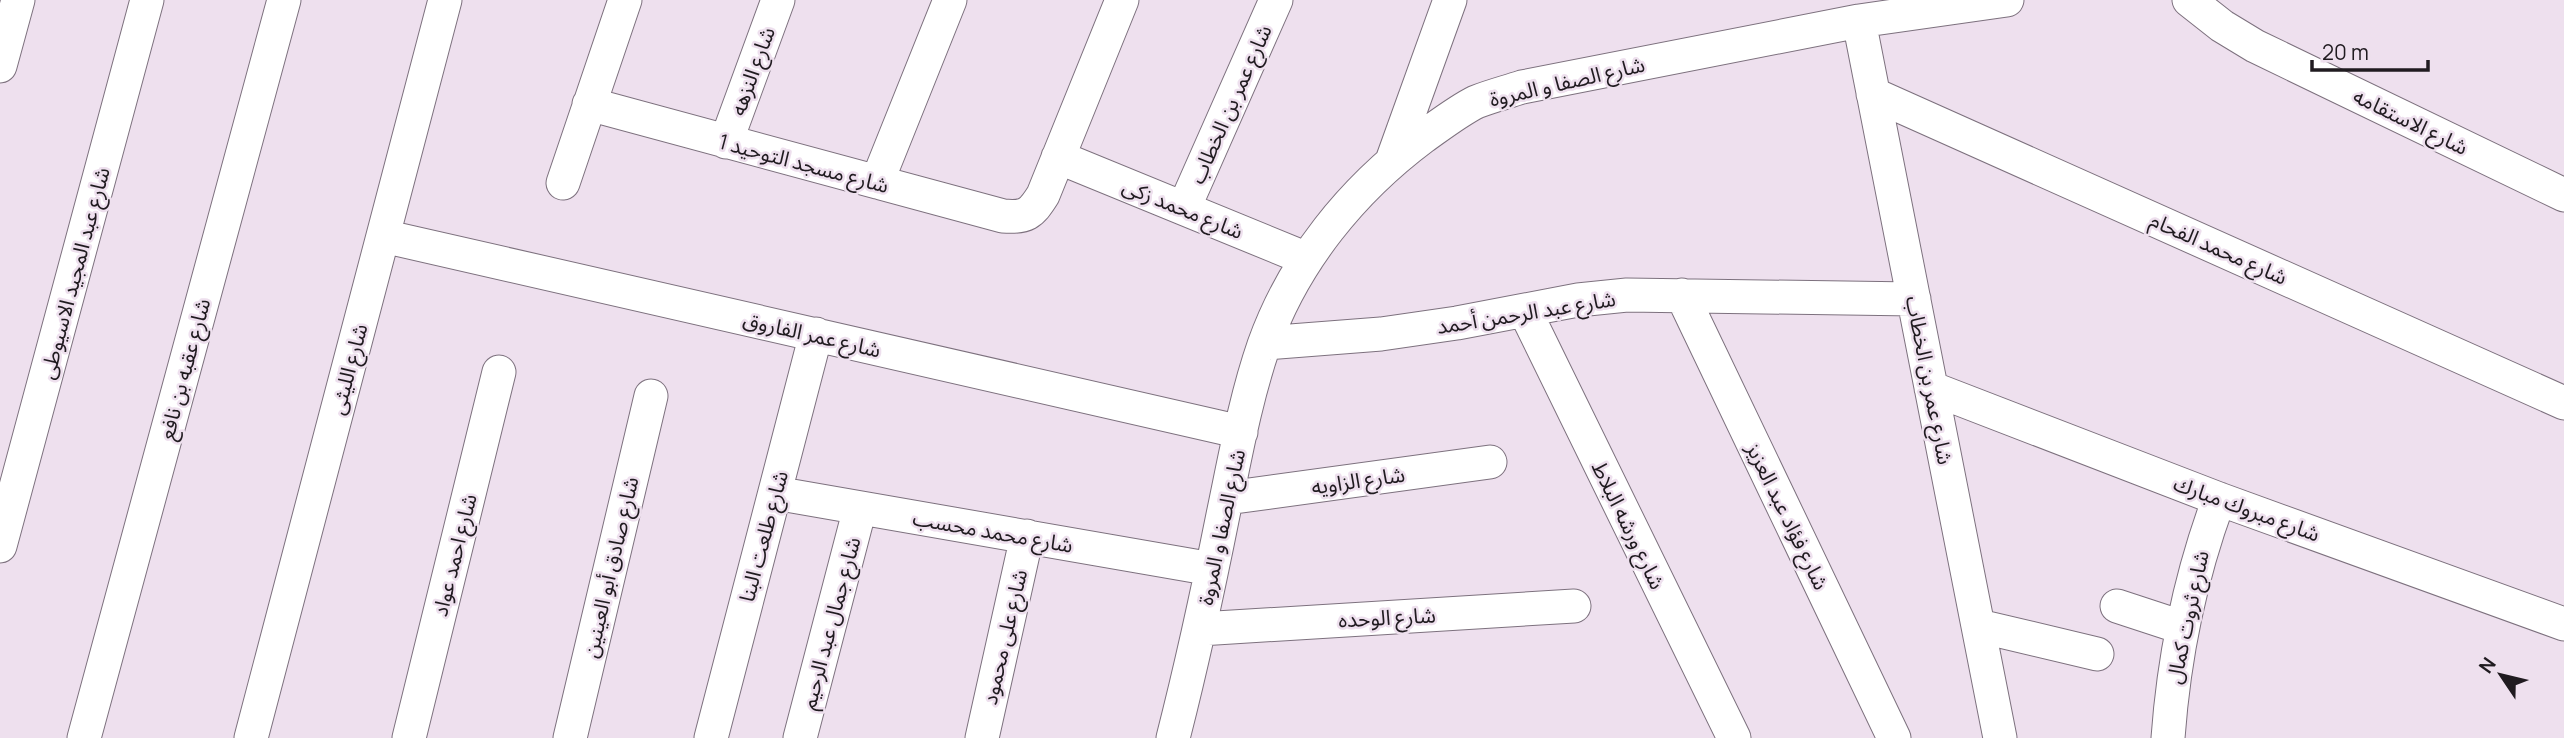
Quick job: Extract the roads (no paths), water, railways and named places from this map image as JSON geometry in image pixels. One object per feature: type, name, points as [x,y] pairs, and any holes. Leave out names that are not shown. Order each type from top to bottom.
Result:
[{"type":"street","points":[[0,66],[18,0]]},
{"type":"street","name":"شارع عبد المجيد الاسيوطى","points":[[0,546],[147,0]]},
{"type":"street","name":"شارع عقبه بن نافع","points":[[84,738],[284,0]]},
{"type":"street","name":"شارع الليثى","points":[[251,738],[445,0]]},
{"type":"street","points":[[563,183],[625,0]]},
{"type":"street","name":"شارع النزهه","points":[[726,142],[778,0]]},
{"type":"street","points":[[877,182],[950,0]]},
{"type":"street","points":[[1058,157],[1122,0]]},
{"type":"street","name":"شارع عمر بن الخطاب","points":[[1184,208],[1276,0]]},
{"type":"street","points":[[1392,161],[1451,0]]},
{"type":"street","name":"شارع الصفا و المروة","points":[[1173,738],[1200,629],[1251,387],[1265,343],[1283,300],[1307,259],[1332,224],[1392,161],[1441,124],[1476,102],[1522,88],[1860,11],[1896,16],[2007,0]]},
{"type":"street","name":"شارع الاستقامه","points":[[2189,0],[2222,26],[2255,46],[2564,195]]},
{"type":"street","name":"شارع عمر بن الخطاب","points":[[1860,11],[1873,94],[2000,738]]},
{"type":"street","name":"شارع محمد الفحام","points":[[1873,94],[2564,403]]},
{"type":"street","name":"شارع مسجد التوحيد 1","points":[[589,104],[1003,216],[1020,217],[1034,210],[1058,157]]},
{"type":"street","name":"شارع محمد زكى","points":[[1058,157],[1307,259]]},
{"type":"street","name":"شارع عمر الفاروق","points":[[383,236],[1241,432]]},
{"type":"street","name":"شارع عبد الرحمن أحمد","points":[[1265,343],[1381,334],[1578,300],[1627,295],[1913,299]]},
{"type":"street","name":"شارع فؤاد عبد العزيز","points":[[1682,295],[1894,738]]},
{"type":"street","name":"شارع ورشه البلاط","points":[[1525,311],[1734,738]]},
{"type":"street","name":"شارع طلعت البنا","points":[[711,738],[816,334]]},
{"type":"street","name":"شارع احمد عواد","points":[[409,738],[499,372]]},
{"type":"street","name":"شارع مبروك مبارك","points":[[1931,388],[2219,499],[2564,624]]},
{"type":"street","name":"شارع صادق أبو العينين","points":[[569,738],[651,396]]},
{"type":"street","name":"شارع الزاويه","points":[[1227,498],[1490,462]]},
{"type":"street","name":"شارع محمد محسب","points":[[775,493],[1212,569]]},
{"type":"street","name":"شارع ثروت كمال","points":[[2168,738],[2172,684],[2181,627],[2203,541],[2219,499]]},
{"type":"street","name":"شارع جمال عبد الرحيم","points":[[800,738],[860,508]]},
{"type":"street","name":"شارع على محمود","points":[[982,738],[1027,536]]},
{"type":"street","name":"شارع الوحده","points":[[1200,629],[1574,606]]},
{"type":"street","points":[[2117,606],[2181,627]]},
{"type":"street","points":[[1979,626],[2097,654]]}]
